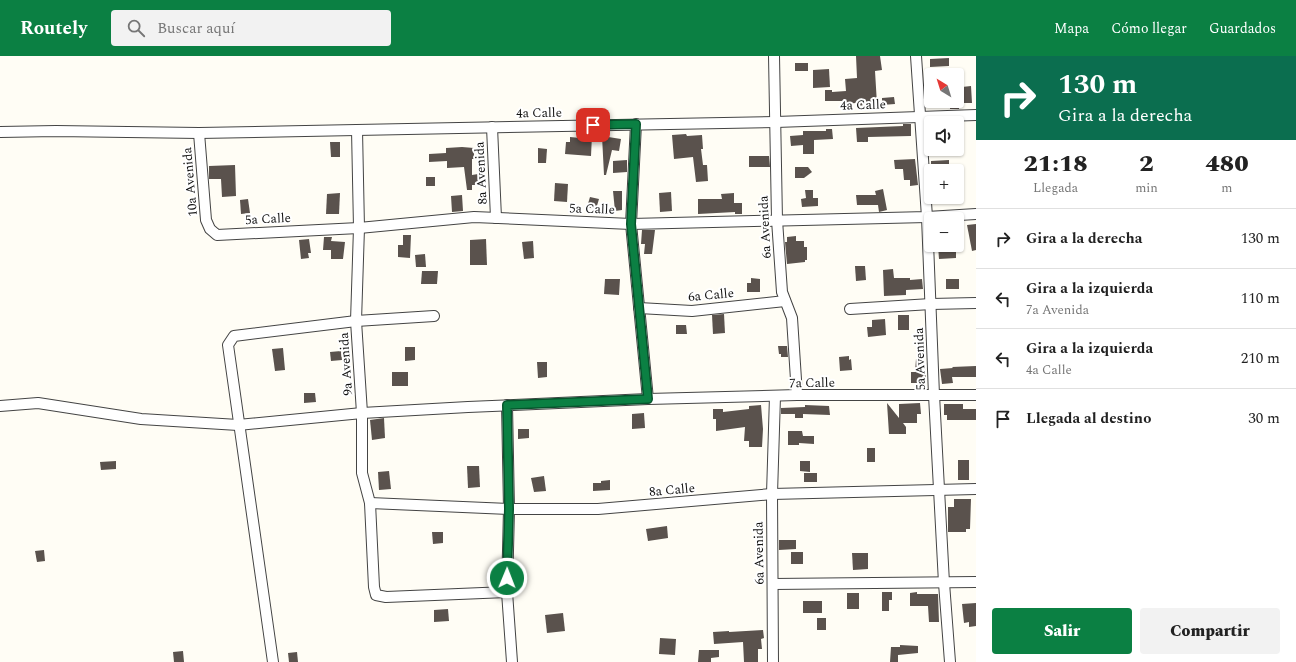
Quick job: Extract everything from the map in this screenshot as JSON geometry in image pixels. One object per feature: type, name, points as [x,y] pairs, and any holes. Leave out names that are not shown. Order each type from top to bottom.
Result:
[{"type":"street","name":"6a Avenida","points":[[774,56],[776,220],[782,292],[792,318],[797,395]]},
{"type":"street","name":"5a Avenida","points":[[916,56],[927,212]]},
{"type":"street","name":"4a Calle","points":[[0,132],[56,131],[199,133],[776,122],[976,115]]},
{"type":"street","points":[[636,124],[631,224],[648,399]]},
{"type":"street","name":"8a Avenida","points":[[492,127],[496,218]]},
{"type":"street","name":"9a Avenida","points":[[357,130],[358,228],[356,321],[362,414],[362,473],[370,503],[374,587],[376,595],[386,597],[507,592]]},
{"type":"street","name":"10a Avenida","points":[[199,133],[206,220],[210,229]]},
{"type":"street","name":"5a Calle","points":[[964,215],[976,214]]},
{"type":"street","name":"5a Calle","points":[[210,229],[217,235],[358,228],[474,217],[631,224],[924,217]]},
{"type":"street","name":"5a Avenida","points":[[929,252],[934,395],[944,583],[950,662]]},
{"type":"street","name":"6a Calle","points":[[639,308],[692,311],[785,301]]},
{"type":"street","points":[[850,309],[976,303]]},
{"type":"street","points":[[272,662],[228,345],[234,336],[356,321],[434,316]]},
{"type":"street","name":"7a Calle","points":[[0,406],[38,403],[142,419],[238,425],[362,414],[507,405],[648,399],[797,395],[976,395]]},
{"type":"street","name":"6a Avenida","points":[[773,662],[772,494],[775,396]]},
{"type":"street","points":[[507,405],[509,509],[507,592],[512,662]]},
{"type":"street","name":"8a Calle","points":[[370,503],[509,509],[598,509],[772,494],[976,489]]},
{"type":"street","points":[[773,584],[976,582]]},
{"type":"building","points":[[856,56],[880,56],[882,70],[875,71],[877,104],[856,106],[856,103],[844,104],[843,101],[825,101],[825,90],[832,90],[832,92],[846,91],[845,79],[857,78]]},
{"type":"building","points":[[949,58],[949,66],[930,67],[930,59]]},
{"type":"building","points":[[795,63],[808,63],[808,71],[795,71]]},
{"type":"building","points":[[829,69],[830,87],[813,88],[813,70]]},
{"type":"building","points":[[971,86],[972,103],[964,103],[964,87]]},
{"type":"building","points":[[894,97],[895,104],[882,105],[882,98]]},
{"type":"building","points":[[903,124],[911,124],[911,136],[868,137],[868,142],[857,142],[856,128],[903,126]]},
{"type":"building","points":[[826,129],[832,129],[833,139],[814,140],[814,154],[803,154],[803,145],[791,146],[790,136],[803,135],[803,131],[826,131]]},
{"type":"building","points":[[686,134],[687,136],[702,135],[703,149],[701,149],[703,165],[707,165],[708,181],[696,182],[693,157],[674,159],[672,135]]},
{"type":"building","points":[[581,135],[592,135],[591,156],[565,154],[566,142],[570,142],[570,137],[580,138]]},
{"type":"building","points":[[602,136],[621,139],[619,151],[612,150],[606,175],[604,175]]},
{"type":"building","points":[[330,142],[340,142],[340,157],[331,157]]},
{"type":"building","points":[[446,148],[474,148],[472,175],[478,174],[479,185],[472,185],[472,190],[467,190],[464,167],[447,168],[447,161],[429,162],[429,154],[446,153]]},
{"type":"building","points":[[538,148],[547,149],[546,163],[538,163]]},
{"type":"building","points":[[749,156],[769,156],[770,167],[749,167]]},
{"type":"building","points":[[915,159],[918,185],[910,186],[910,180],[904,180],[903,169],[895,169],[894,160]]},
{"type":"building","points":[[627,160],[627,172],[613,173],[613,161]]},
{"type":"building","points":[[949,160],[949,164],[931,164],[931,161]]},
{"type":"building","points":[[235,165],[236,196],[222,197],[221,179],[209,179],[209,166]]},
{"type":"building","points":[[795,167],[808,167],[812,172],[804,178],[795,178]]},
{"type":"building","points":[[426,177],[435,177],[435,186],[426,186]]},
{"type":"building","points":[[555,183],[568,184],[567,202],[554,201]]},
{"type":"building","points":[[883,189],[887,210],[879,212],[878,205],[857,205],[856,195],[876,195],[875,191]]},
{"type":"building","points":[[805,190],[813,190],[813,198],[818,198],[818,206],[802,207],[801,199],[806,198]]},
{"type":"building","points":[[613,191],[622,191],[622,210],[615,211]]},
{"type":"building","points":[[671,192],[672,211],[660,212],[659,193]]},
{"type":"building","points":[[340,193],[339,214],[326,214],[327,194]]},
{"type":"building","points":[[734,193],[734,203],[742,203],[742,214],[735,214],[735,212],[698,214],[698,199],[722,199],[721,194]]},
{"type":"building","points":[[462,195],[463,211],[452,212],[451,196]]},
{"type":"building","points":[[590,197],[599,199],[596,209],[587,207]]},
{"type":"building","points":[[248,199],[250,213],[241,214],[240,200]]},
{"type":"building","points":[[976,224],[976,250],[972,251],[967,225]]},
{"type":"building","points":[[642,230],[655,230],[652,254],[644,254],[645,244],[641,244]]},
{"type":"building","points":[[403,235],[411,235],[410,258],[398,257],[398,245],[403,245]]},
{"type":"building","points":[[796,236],[796,241],[804,241],[804,247],[807,247],[807,260],[805,260],[805,262],[787,264],[785,242],[787,242],[787,237]]},
{"type":"building","points":[[324,237],[332,237],[331,241],[345,242],[343,259],[331,259],[331,250],[323,250]]},
{"type":"building","points":[[309,239],[311,253],[308,253],[309,258],[301,259],[299,240]]},
{"type":"building","points":[[486,239],[487,265],[470,265],[470,240]]},
{"type":"building","points":[[533,241],[534,258],[524,259],[522,242]]},
{"type":"building","points":[[938,252],[956,252],[956,258],[939,259]]},
{"type":"building","points":[[425,254],[426,267],[416,267],[415,255]]},
{"type":"building","points":[[855,266],[865,266],[866,280],[856,281]]},
{"type":"building","points":[[893,269],[894,278],[910,278],[910,280],[922,279],[923,289],[906,290],[906,295],[884,296],[883,270]]},
{"type":"building","points":[[422,271],[438,271],[437,284],[421,284]]},
{"type":"building","points":[[751,278],[760,279],[760,292],[747,292],[747,283],[751,283]]},
{"type":"building","points":[[605,279],[620,279],[619,295],[604,294]]},
{"type":"building","points":[[946,279],[959,279],[959,289],[946,289]]},
{"type":"building","points":[[724,314],[725,333],[713,334],[712,315]]},
{"type":"building","points":[[898,315],[909,315],[909,330],[898,330]]},
{"type":"building","points":[[885,319],[886,335],[868,337],[867,327],[872,327],[872,320]]},
{"type":"building","points":[[676,325],[686,325],[687,334],[676,334]]},
{"type":"building","points":[[778,346],[787,346],[788,357],[781,357]]},
{"type":"building","points":[[405,347],[415,347],[415,360],[405,361]]},
{"type":"building","points":[[283,348],[285,370],[275,371],[272,349]]},
{"type":"building","points":[[341,351],[342,360],[331,361],[330,352]]},
{"type":"building","points":[[849,356],[849,360],[851,359],[852,370],[840,371],[839,357]]},
{"type":"building","points":[[916,359],[923,360],[922,366],[926,365],[926,383],[911,383],[911,372],[915,372]]},
{"type":"building","points":[[537,362],[547,362],[547,377],[538,378]]},
{"type":"building","points":[[976,366],[976,377],[952,377],[953,383],[942,384],[940,369]]},
{"type":"building","points":[[392,372],[408,372],[408,386],[392,386]]},
{"type":"building","points":[[304,393],[315,393],[316,402],[304,403]]},
{"type":"building","points":[[887,403],[899,418],[899,404],[920,403],[921,414],[917,414],[917,423],[903,423],[906,427],[906,434],[889,434]]},
{"type":"building","points":[[944,404],[963,404],[963,409],[976,409],[976,420],[947,420],[947,415],[944,415]]},
{"type":"building","points":[[761,405],[763,429],[762,447],[749,447],[749,441],[744,441],[745,427],[716,431],[716,419],[713,419],[713,409],[723,409],[723,412],[749,409],[749,406]]},
{"type":"building","points":[[805,405],[829,406],[830,415],[803,414],[803,418],[795,418],[795,414],[781,414],[781,408],[805,407]]},
{"type":"building","points":[[644,413],[645,428],[632,429],[632,414]]},
{"type":"building","points":[[384,418],[385,438],[372,440],[370,420]]},
{"type":"building","points":[[518,429],[529,429],[529,438],[518,439]]},
{"type":"building","points":[[788,431],[802,431],[803,436],[814,436],[814,444],[799,443],[799,445],[788,445]]},
{"type":"building","points":[[867,448],[875,448],[875,462],[867,462]]},
{"type":"building","points":[[958,460],[969,460],[969,480],[958,480]]},
{"type":"building","points":[[116,461],[116,469],[101,470],[100,462]]},
{"type":"building","points":[[800,461],[810,461],[810,472],[800,471]]},
{"type":"building","points":[[467,466],[479,466],[480,487],[468,488]]},
{"type":"building","points":[[389,471],[391,489],[379,490],[378,472]]},
{"type":"building","points":[[804,473],[817,473],[817,482],[804,482]]},
{"type":"building","points":[[544,476],[546,491],[534,492],[531,478]]},
{"type":"building","points":[[610,480],[610,490],[593,491],[593,483],[601,483],[601,481]]},
{"type":"building","points":[[954,499],[971,499],[970,529],[966,529],[966,532],[948,532],[948,507],[954,507]]},
{"type":"building","points":[[667,526],[668,538],[648,541],[646,529]]},
{"type":"building","points":[[432,532],[443,532],[443,543],[433,544]]},
{"type":"building","points":[[779,540],[796,540],[796,549],[779,550]]},
{"type":"building","points":[[44,550],[45,561],[37,562],[35,551]]},
{"type":"building","points":[[791,552],[803,552],[803,564],[791,564]]},
{"type":"building","points":[[852,553],[868,553],[868,569],[853,570]]},
{"type":"building","points":[[882,592],[892,592],[892,600],[889,600],[889,611],[882,611]]},
{"type":"building","points":[[917,592],[917,594],[938,594],[939,622],[929,622],[928,606],[910,606],[910,593]]},
{"type":"building","points":[[847,593],[859,593],[859,609],[847,609]]},
{"type":"building","points":[[803,601],[822,601],[822,613],[803,613]]},
{"type":"building","points":[[976,603],[976,626],[969,627],[969,622],[964,623],[962,604]]},
{"type":"building","points":[[448,609],[449,621],[434,622],[434,610]]},
{"type":"building","points":[[563,613],[565,631],[547,633],[545,615]]},
{"type":"building","points":[[817,618],[826,618],[826,630],[817,630]]},
{"type":"building","points":[[763,630],[764,638],[761,639],[762,649],[758,649],[758,662],[744,662],[743,642],[714,644],[713,632]]},
{"type":"building","points":[[660,638],[676,639],[675,655],[659,654]]},
{"type":"building","points":[[900,645],[918,646],[918,653],[898,655],[898,662],[890,662],[891,647],[900,647]]},
{"type":"building","points":[[699,650],[719,650],[719,657],[711,658],[711,662],[698,662]]},
{"type":"building","points":[[183,651],[184,662],[174,662],[173,652]]},
{"type":"building","points":[[297,652],[298,662],[289,662],[288,653]]},
{"type":"route","points":[[507,578],[509,509],[507,405],[648,399],[631,224],[636,124],[593,125]]}]
